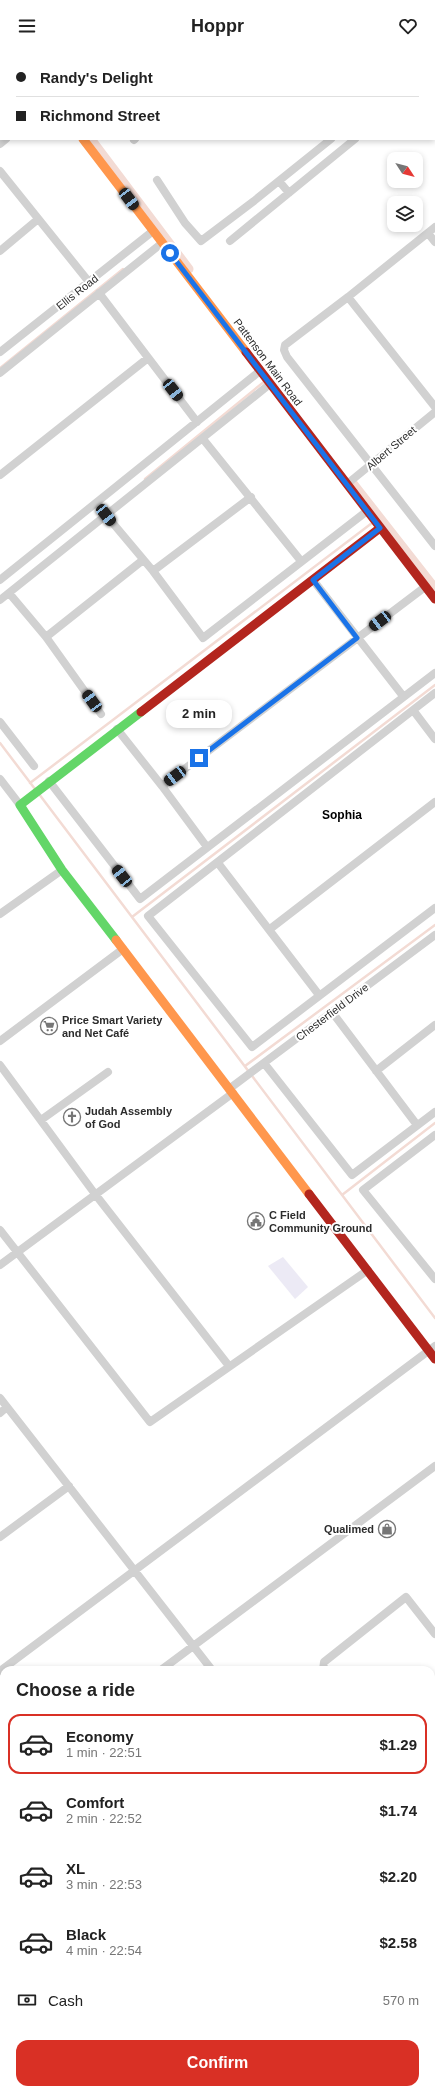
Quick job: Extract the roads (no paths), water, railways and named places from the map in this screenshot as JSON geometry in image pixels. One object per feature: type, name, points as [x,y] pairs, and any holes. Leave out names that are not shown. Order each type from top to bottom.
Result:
[{"type":"street","name":"Pattenson Main Road","points":[[84,140],[266,379],[348,483],[380,528],[435,599]]},
{"type":"street","points":[[157,180],[185,223],[201,241],[330,140]]},
{"type":"street","points":[[230,241],[354,140]]},
{"type":"street","points":[[0,171],[37,220],[89,282]]},
{"type":"street","points":[[279,181],[289,193]]},
{"type":"street","points":[[0,251],[37,220]]},
{"type":"street","points":[[435,227],[348,297],[285,345],[284,350],[287,357],[435,546]]},
{"type":"street","name":"Ellis Road","points":[[0,352],[153,231]]},
{"type":"street","points":[[428,233],[435,242]]},
{"type":"street","points":[[0,374],[162,243]]},
{"type":"street","points":[[99,293],[197,422]]},
{"type":"street","points":[[348,297],[435,407]]},
{"type":"street","points":[[0,475],[148,358]]},
{"type":"street","points":[[0,579],[197,422],[266,379]]},
{"type":"street","points":[[0,600],[203,439],[266,379]]},
{"type":"street","name":"Albert Street","points":[[348,483],[372,465],[435,412]]},
{"type":"street","points":[[203,439],[301,562]]},
{"type":"street","points":[[153,571],[251,498]]},
{"type":"street","points":[[106,515],[153,571],[203,638],[368,511]]},
{"type":"street","points":[[20,805],[380,528]]},
{"type":"street","points":[[46,637],[143,560]]},
{"type":"street","points":[[313,580],[403,696]]},
{"type":"street","points":[[162,786],[426,587]]},
{"type":"street","points":[[9,593],[46,637],[102,714]]},
{"type":"street","points":[[48,782],[140,899],[435,672]]},
{"type":"street","points":[[319,995],[218,863],[435,693]]},
{"type":"street","points":[[413,710],[435,740]]},
{"type":"street","points":[[0,722],[34,766]]},
{"type":"street","points":[[117,730],[162,786],[207,847]]},
{"type":"street","points":[[0,779],[3,789],[20,805],[62,870],[368,1270],[432,1348],[435,1359]]},
{"type":"street","points":[[270,929],[435,802]]},
{"type":"street","name":"Chesterfield Drive","points":[[218,863],[148,916],[252,1047],[435,908]]},
{"type":"street","points":[[0,914],[62,870]]},
{"type":"street","name":"Chesterfield Drive","points":[[0,1265],[231,1091],[264,1063],[435,935]]},
{"type":"street","points":[[0,1041],[123,949]]},
{"type":"street","points":[[332,1012],[417,1125]]},
{"type":"street","points":[[376,1071],[435,1025]]},
{"type":"street","points":[[264,1063],[352,1175],[435,1112]]},
{"type":"street","points":[[0,1065],[95,1194],[229,1366]]},
{"type":"street","points":[[41,1120],[108,1072]]},
{"type":"street","points":[[435,1135],[363,1190],[435,1279]]},
{"type":"street","points":[[0,1230],[150,1422],[368,1270]]},
{"type":"street","points":[[7,1666],[432,1348]]},
{"type":"street","points":[[0,1398],[209,1666]]},
{"type":"street","points":[[0,1413],[8,1407]]},
{"type":"street","points":[[166,1666],[435,1466]]},
{"type":"street","points":[[0,1537],[69,1486]]},
{"type":"street","points":[[324,1666],[324,1662],[406,1597],[435,1634]]},
{"type":"waterway","points":[[92,140],[189,269]]},
{"type":"waterway","points":[[0,368],[123,269]]},
{"type":"waterway","points":[[145,479],[265,381]]},
{"type":"waterway","points":[[352,482],[435,588]]},
{"type":"waterway","points":[[30,783],[372,523]]},
{"type":"waterway","points":[[132,917],[435,685]]},
{"type":"waterway","points":[[0,743],[35,789]]},
{"type":"waterway","points":[[39,794],[435,1318]]},
{"type":"waterway","points":[[245,1066],[435,925]]},
{"type":"waterway","points":[[342,1195],[435,1123]]},
{"type":"place","name":"Price Smart Variety and Net Café","points":[[49,1026]]},
{"type":"place","name":"Judah Assembly of God","points":[[72,1117]]},
{"type":"place","name":"C Field Community Ground","points":[[256,1221]]},
{"type":"place","name":"Qualimed","points":[[387,1529]]},
{"type":"district","name":"Sophia","points":[[342,815]]}]
